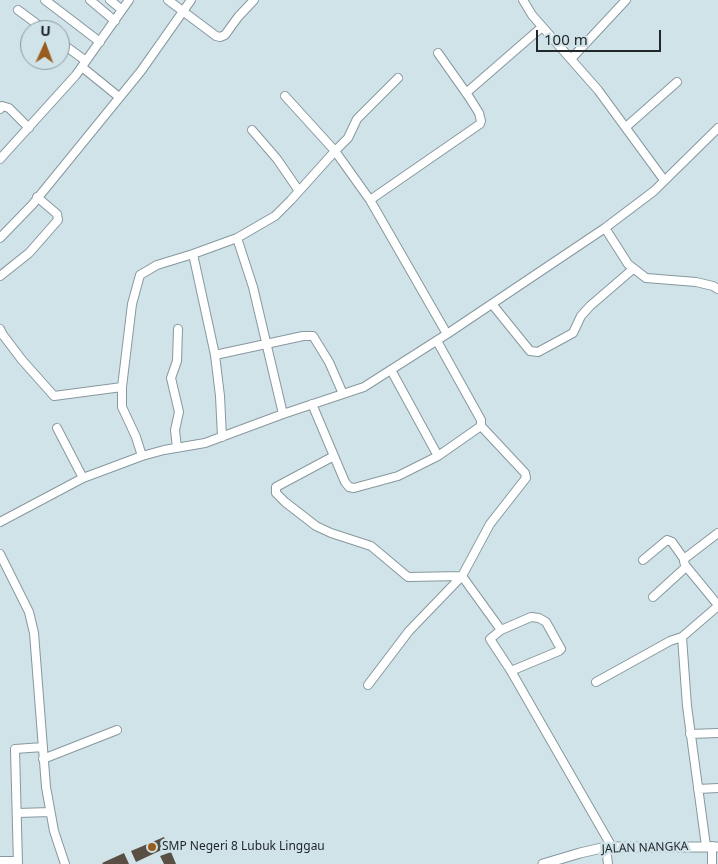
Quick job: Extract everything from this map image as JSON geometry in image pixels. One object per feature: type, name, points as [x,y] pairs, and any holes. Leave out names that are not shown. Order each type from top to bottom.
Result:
[{"type":"street","points":[[45,0],[100,42]]},
{"type":"street","points":[[90,0],[115,21]]},
{"type":"street","points":[[110,0],[122,10]]},
{"type":"street","points":[[0,159],[84,64],[129,0]]},
{"type":"street","points":[[168,0],[216,36],[222,37],[254,0]]},
{"type":"street","points":[[0,238],[38,197],[141,71],[191,0]]},
{"type":"street","points":[[523,0],[542,27],[571,59],[626,127],[664,180]]},
{"type":"street","points":[[571,59],[626,0]]},
{"type":"street","points":[[18,10],[32,20]]},
{"type":"street","points":[[466,93],[542,27]]},
{"type":"street","points":[[70,51],[119,97]]},
{"type":"street","points":[[370,200],[480,124],[479,113],[438,53]]},
{"type":"street","points":[[142,456],[136,437],[122,407],[122,387],[132,304],[140,275],[157,265],[237,238],[274,216],[348,138],[357,119],[398,78]]},
{"type":"street","points":[[626,127],[677,82]]},
{"type":"street","points":[[285,96],[335,151],[370,200],[448,334]]},
{"type":"street","points":[[0,109],[2,106],[6,106],[29,128]]},
{"type":"street","points":[[0,522],[83,478],[142,456],[205,444],[282,414],[364,387],[448,334],[604,228],[654,190],[718,128]]},
{"type":"street","points":[[252,130],[299,191]]},
{"type":"street","points":[[0,276],[29,253],[58,220],[57,214],[38,197]]},
{"type":"street","points":[[604,228],[628,264],[646,278],[696,282],[718,289]]},
{"type":"street","points":[[237,238],[253,287],[282,414]]},
{"type":"street","points":[[193,254],[215,355],[222,437]]},
{"type":"street","points":[[492,304],[530,351],[538,352],[573,333],[581,316],[590,306],[633,269]]},
{"type":"street","points":[[177,448],[175,430],[179,412],[171,378],[177,361],[178,329]]},
{"type":"street","points":[[1,333],[54,396],[122,387]]},
{"type":"street","points":[[215,355],[306,335],[313,336],[329,362],[343,394]]},
{"type":"street","points":[[368,685],[410,631],[462,576],[490,524],[526,478],[525,473],[481,426],[481,420],[437,341]]},
{"type":"street","points":[[391,370],[438,456]]},
{"type":"street","points":[[312,404],[344,482],[349,487],[354,488],[398,476],[438,456],[481,426]]},
{"type":"street","points":[[57,428],[83,478]]},
{"type":"street","points":[[334,456],[276,487],[276,493],[316,526],[330,533],[371,546],[408,578],[462,576]]},
{"type":"street","points":[[653,597],[685,563],[718,533]]},
{"type":"street","points":[[596,682],[670,641],[682,637],[718,606],[685,563],[672,542],[667,540],[643,560]]},
{"type":"street","points":[[0,554],[29,612],[34,633],[43,759],[50,812],[65,864]]},
{"type":"street","points":[[462,576],[501,630]]},
{"type":"street","points":[[511,671],[559,651],[560,646],[546,622],[539,618],[531,618],[501,630],[491,636],[491,642],[511,671],[609,847],[608,864]]},
{"type":"street","points":[[682,637],[690,734],[698,789],[712,847],[712,864]]},
{"type":"street","points":[[43,759],[117,730]]},
{"type":"street","points":[[690,734],[718,733]]},
{"type":"street","points":[[0,861],[17,863],[18,813],[15,749],[42,747]]},
{"type":"street","points":[[698,789],[718,788]]},
{"type":"street","points":[[18,813],[50,812]]},
{"type":"street","name":"JALAN NANGKA","points":[[544,864],[580,853],[609,847],[712,847]]},
{"type":"building","points":[[164,837],[168,847],[136,862],[131,851]]},
{"type":"building","points":[[171,852],[176,864],[164,864],[160,856]]},
{"type":"building","points":[[124,853],[129,864],[102,863]]},
{"type":"place","name":"SMP Negeri 8 Lubuk Linggau","points":[[152,847]]}]
